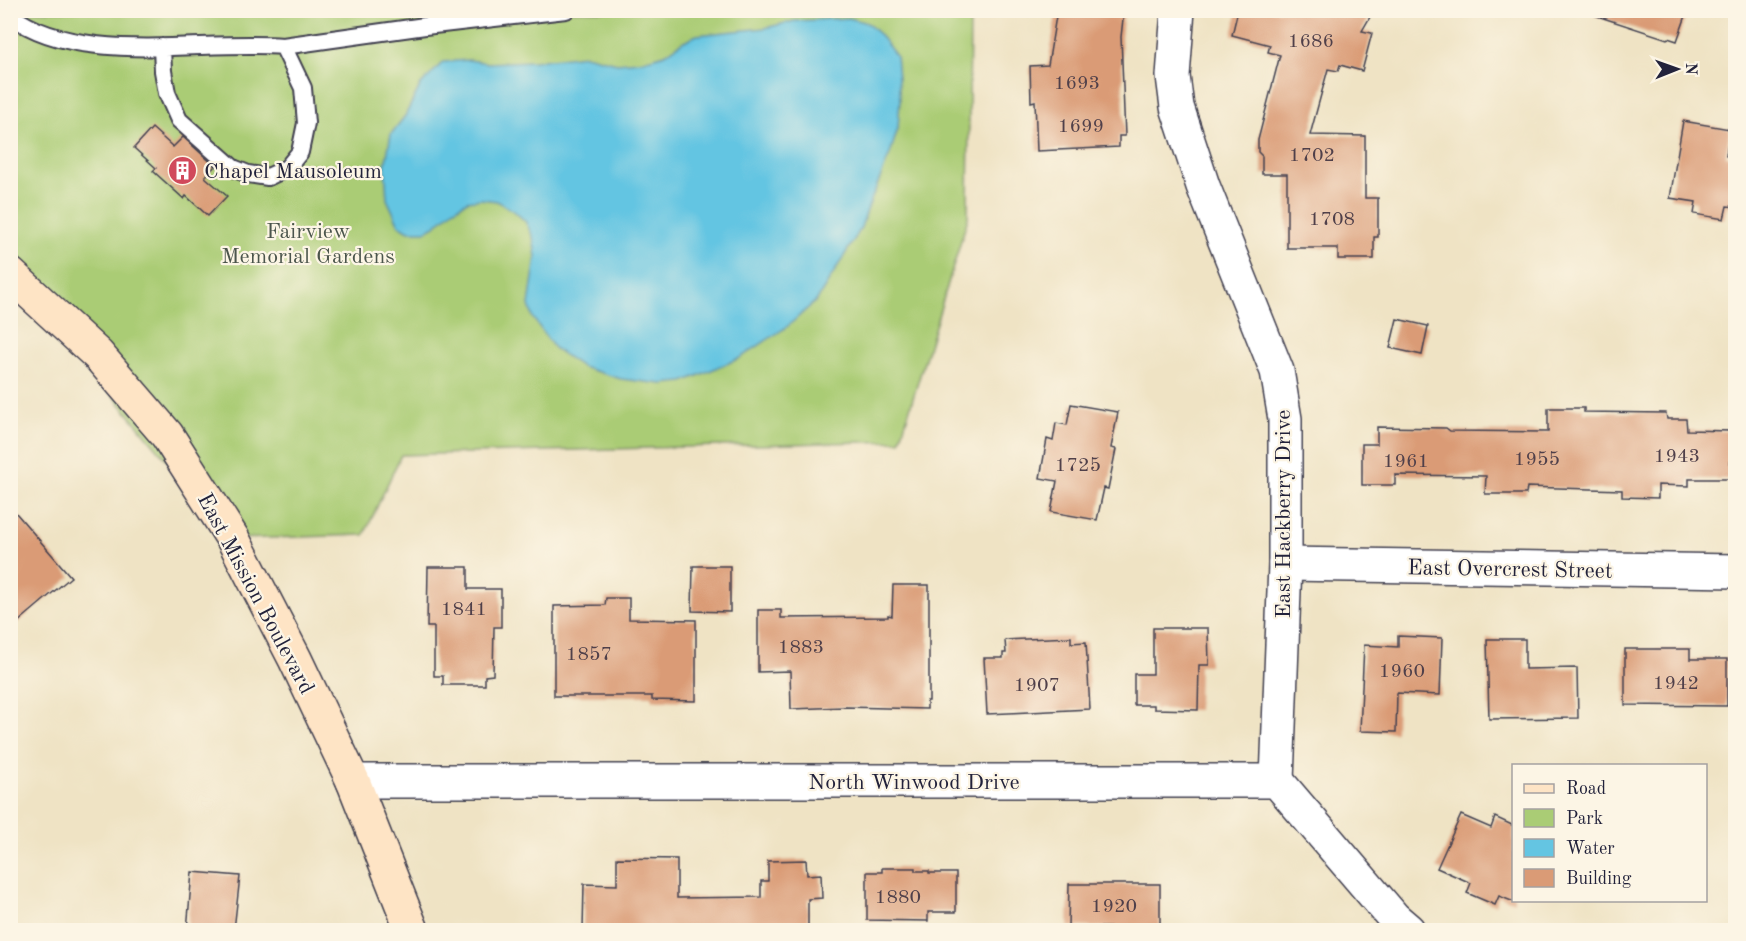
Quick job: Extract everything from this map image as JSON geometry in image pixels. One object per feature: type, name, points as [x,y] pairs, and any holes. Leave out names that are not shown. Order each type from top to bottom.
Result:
[{"type":"main road","name":"East Mission Boulevard","points":[[10,274],[98,355],[167,435],[233,538],[295,659],[352,781],[412,930]]},
{"type":"street","name":"East Hackberry Drive","points":[[1178,10],[1173,76],[1178,107],[1203,186],[1277,371],[1285,419],[1285,564],[1277,781]]},
{"type":"street","name":"East Overcrest Street","points":[[1285,564],[1736,571]]},
{"type":"street","name":"North Winwood Drive","points":[[352,781],[1277,781]]},
{"type":"street","points":[[1277,781],[1394,918],[1408,930]]},
{"type":"lane","points":[[10,15],[48,36],[103,46],[254,44],[283,46],[425,26],[566,10]]},
{"type":"lane","points":[[162,47],[167,93],[179,120],[233,168],[248,174],[268,177],[287,168],[300,152],[306,123],[303,88],[283,46]]},
{"type":"green space","name":"Fairview Memorial Gardens","points":[[11,11],[970,11],[968,218],[900,441],[401,455],[364,535],[233,539],[11,274]]},
{"type":"water","points":[[849,18],[867,23],[880,35],[896,56],[900,100],[898,128],[890,154],[860,230],[817,300],[788,326],[740,358],[683,382],[662,384],[621,379],[582,367],[554,348],[533,318],[529,305],[536,257],[533,237],[525,221],[514,211],[497,201],[481,199],[467,201],[426,231],[409,231],[399,225],[387,199],[385,166],[391,134],[405,116],[420,86],[443,62],[534,61],[585,55],[617,63],[640,61],[665,54],[697,35],[765,28],[794,21]]},
{"type":"building","points":[[1057,10],[1124,10],[1121,37],[1125,136],[1119,136],[1119,147],[1037,151],[1035,101],[1031,102],[1030,66],[1048,65]]},
{"type":"building","points":[[1238,10],[1374,10],[1362,31],[1372,33],[1362,71],[1340,65],[1338,71],[1328,69],[1310,135],[1365,136],[1365,198],[1378,198],[1378,237],[1374,237],[1374,259],[1338,259],[1338,248],[1287,248],[1287,174],[1262,174],[1262,156],[1258,152],[1258,140],[1280,55],[1268,52],[1270,45],[1232,35]]},
{"type":"building","points":[[1595,10],[1688,10],[1677,41],[1594,15]]},
{"type":"building","points":[[1683,121],[1730,129],[1726,156],[1736,158],[1736,207],[1727,206],[1724,219],[1694,214],[1696,202],[1670,198]]},
{"type":"building","name":"Chapel Mausoleum","points":[[152,128],[173,147],[183,137],[215,166],[205,177],[227,196],[208,216],[186,196],[184,199],[153,171],[156,168],[134,148]]},
{"type":"building","points":[[1397,319],[1428,326],[1422,355],[1390,348]]},
{"type":"building","points":[[1071,404],[1118,412],[1111,448],[1116,449],[1108,489],[1104,488],[1097,520],[1051,512],[1057,481],[1040,478],[1047,439],[1053,441],[1056,423],[1067,425]]},
{"type":"building","points":[[1548,408],[1584,408],[1584,412],[1666,413],[1667,419],[1686,419],[1687,430],[1731,431],[1730,479],[1689,479],[1689,486],[1658,485],[1658,498],[1622,497],[1622,490],[1527,487],[1526,494],[1485,494],[1486,476],[1395,475],[1395,485],[1362,485],[1362,444],[1377,444],[1377,427],[1446,428],[1450,431],[1548,432]]},
{"type":"building","points":[[10,506],[71,577],[10,629]]},
{"type":"building","points":[[693,566],[730,566],[730,612],[692,611]]},
{"type":"building","points":[[428,567],[468,567],[468,589],[501,589],[501,627],[494,627],[493,675],[485,676],[485,685],[443,685],[443,676],[434,676],[434,627],[427,627]]},
{"type":"building","points":[[893,585],[929,585],[929,701],[927,701],[927,709],[845,707],[791,709],[790,671],[758,672],[758,610],[781,610],[781,618],[888,617],[888,615],[892,616]]},
{"type":"building","points":[[606,598],[629,598],[629,619],[696,620],[696,701],[652,700],[652,696],[554,696],[554,606],[605,605]]},
{"type":"building","points":[[1153,628],[1208,628],[1209,665],[1199,665],[1198,710],[1154,709],[1154,705],[1134,705],[1134,674],[1153,674]]},
{"type":"building","points":[[1398,636],[1442,638],[1440,695],[1397,693],[1396,732],[1360,731],[1364,645],[1398,647]]},
{"type":"building","points":[[1071,637],[1071,643],[1086,642],[1090,709],[987,714],[984,658],[1003,658],[1003,653],[1006,653],[1005,640]]},
{"type":"building","points":[[1487,639],[1525,639],[1525,669],[1577,668],[1578,718],[1489,719]]},
{"type":"building","points":[[1625,649],[1690,649],[1690,659],[1727,659],[1727,706],[1625,705]]},
{"type":"building","points":[[1461,815],[1491,828],[1495,817],[1512,825],[1512,901],[1499,896],[1495,905],[1467,893],[1471,883],[1437,868]]},
{"type":"building","points":[[617,858],[677,859],[677,898],[761,897],[761,881],[768,881],[768,861],[806,860],[807,875],[821,874],[822,898],[808,899],[808,929],[583,930],[584,884],[617,885]]},
{"type":"building","points":[[882,868],[915,868],[915,871],[929,871],[929,873],[956,873],[956,912],[928,912],[928,921],[867,920],[867,872],[882,872]]},
{"type":"building","points":[[192,872],[240,876],[234,930],[187,930]]},
{"type":"building","points":[[1069,884],[1160,884],[1160,928],[1068,927]]},
{"type":"place","name":"Chapel Mausoleum","points":[[183,170]]}]
